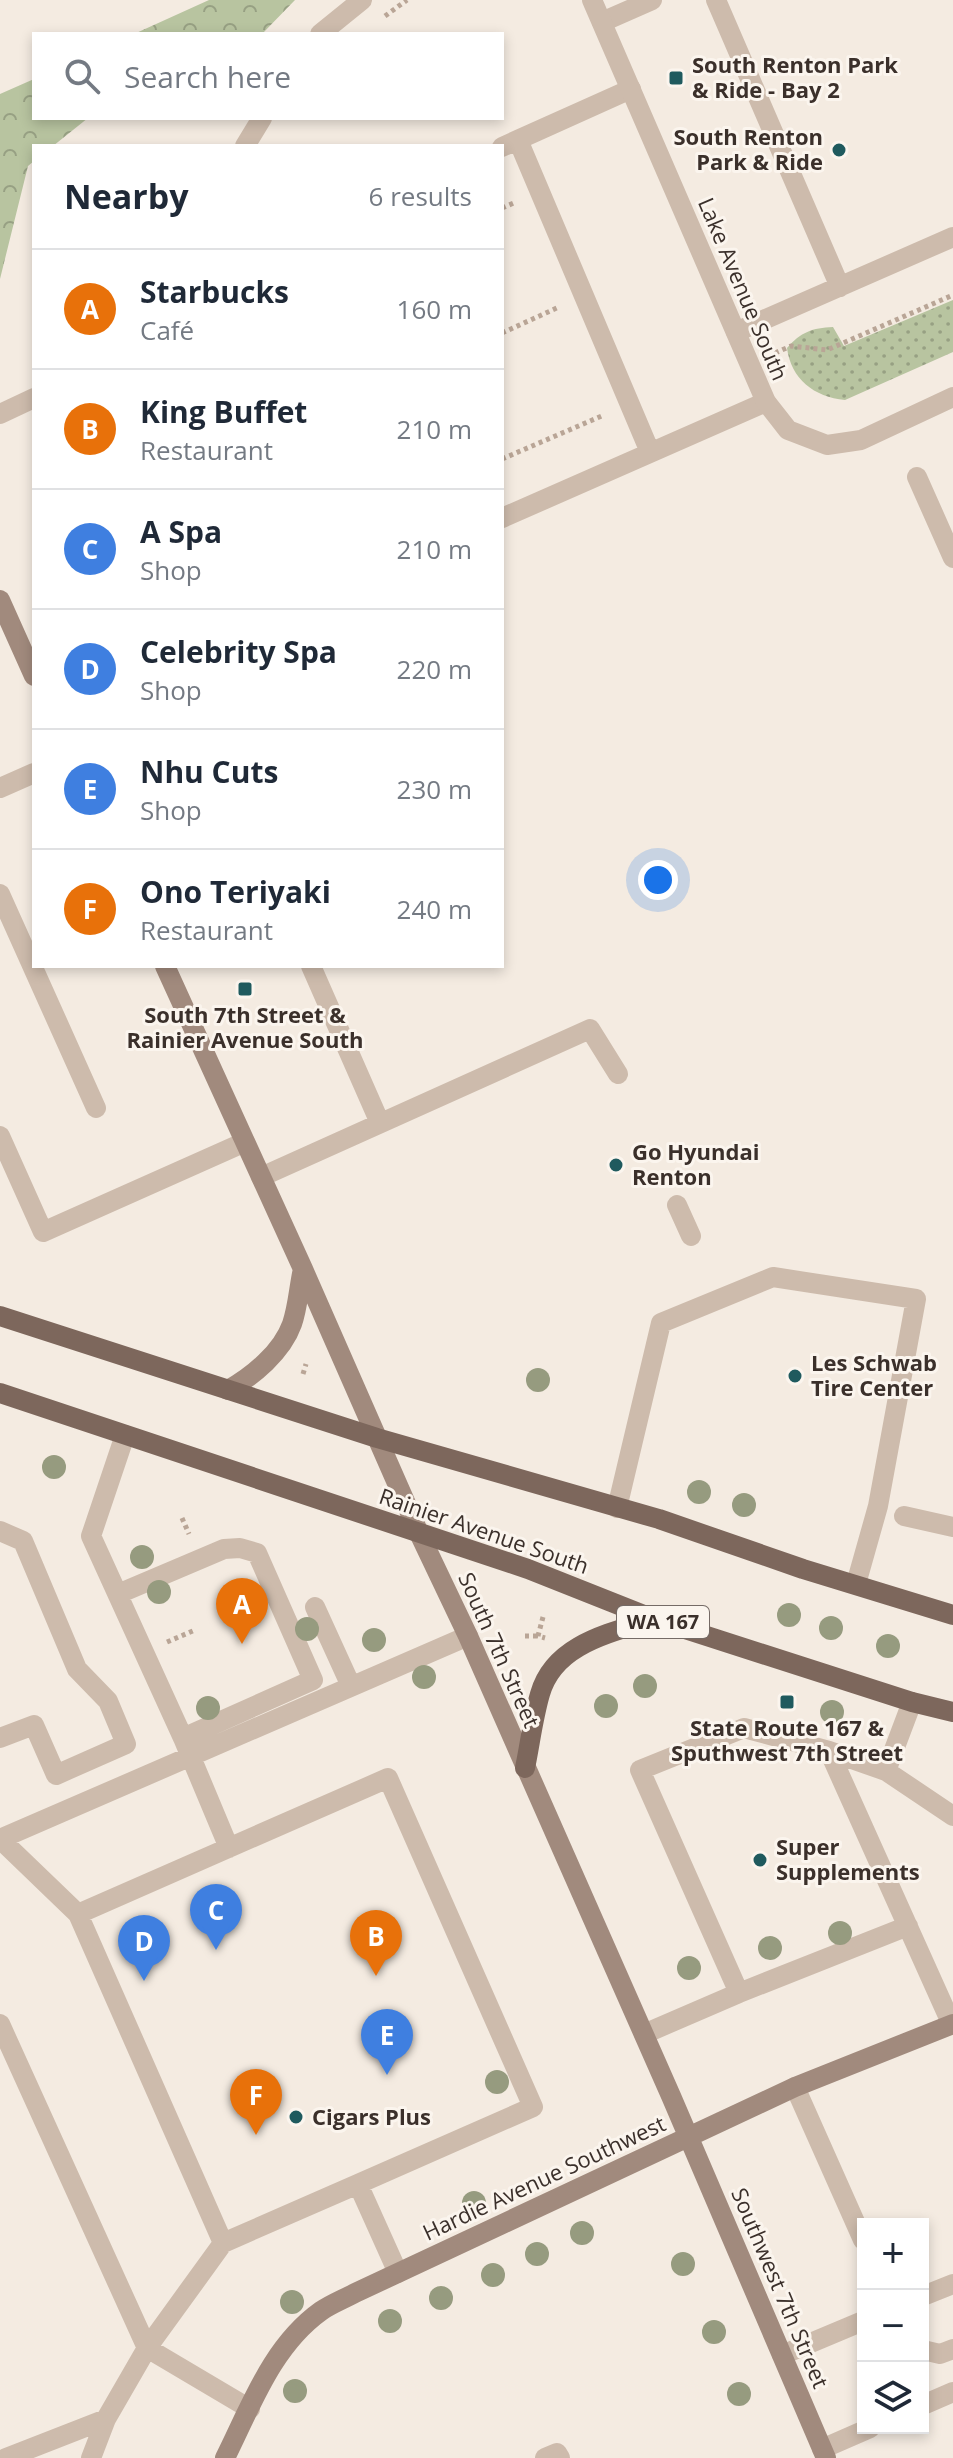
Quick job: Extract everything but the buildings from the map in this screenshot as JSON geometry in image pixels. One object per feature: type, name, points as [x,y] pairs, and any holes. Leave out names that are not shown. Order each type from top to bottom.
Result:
[{"type":"main road","points":[[0,1316],[377,1438],[659,1519],[803,1569],[953,1615]]},
{"type":"main road","name":"Rainier Avenue South","points":[[0,1393],[528,1569],[654,1619],[912,1702],[953,1712]]},
{"type":"main road","points":[[525,1768],[540,1693],[547,1677],[571,1651],[595,1637],[654,1619]]},
{"type":"street","points":[[322,32],[362,0]]},
{"type":"street","name":"Lake Avenue South","points":[[592,0],[766,402],[788,430],[827,445],[861,440],[953,397]]},
{"type":"street","points":[[602,22],[652,0]]},
{"type":"street","points":[[716,0],[840,287]]},
{"type":"street","points":[[631,89],[510,144],[584,296],[650,452]]},
{"type":"street","points":[[246,144],[261,120]]},
{"type":"street","points":[[736,332],[953,237]]},
{"type":"street","points":[[0,414],[32,399]]},
{"type":"street","points":[[504,517],[766,402]]},
{"type":"street","points":[[917,477],[953,558]]},
{"type":"street","points":[[0,600],[32,672]]},
{"type":"street","points":[[0,788],[32,774]]},
{"type":"street","points":[[0,894],[32,965]]},
{"type":"street","points":[[33,968],[96,1108]]},
{"type":"street","name":"South 7th Street","points":[[166,968],[468,1636],[689,2136]]},
{"type":"street","points":[[312,968],[380,1123]]},
{"type":"street","points":[[261,1177],[590,1029],[618,1074]]},
{"type":"street","points":[[0,1136],[43,1232],[245,1142]]},
{"type":"street","points":[[677,1205],[691,1236]]},
{"type":"street","points":[[228,1390],[247,1379],[271,1357],[291,1326],[303,1269]]},
{"type":"street","points":[[617,1508],[661,1323],[773,1277],[916,1299],[878,1506],[856,1584]]},
{"type":"street","points":[[125,1435],[91,1536],[229,1848]]},
{"type":"street","points":[[904,1516],[953,1527]]},
{"type":"street","points":[[0,1531],[23,1541],[77,1669],[108,1701],[126,1744],[56,1775],[34,1725],[0,1738]]},
{"type":"street","points":[[118,1594],[224,1549],[240,1548],[257,1553],[313,1680],[0,1839],[78,1914],[223,2243]]},
{"type":"street","points":[[315,1607],[351,1686]]},
{"type":"street","points":[[186,1747],[351,1686],[468,1636]]},
{"type":"street","points":[[886,1771],[912,1702]]},
{"type":"street","points":[[739,1993],[640,1770],[744,1728],[829,1751],[886,1771],[953,1816]]},
{"type":"street","points":[[829,1751],[953,2024]]},
{"type":"street","points":[[78,1914],[388,1778],[533,2107],[223,2243],[147,2348],[106,2419],[91,2458]]},
{"type":"street","points":[[644,2034],[908,1926]]},
{"type":"street","points":[[0,2024],[147,2348],[250,2409]]},
{"type":"street","name":"Hardie Avenue Southwest","points":[[225,2458],[268,2371],[292,2338],[322,2311],[795,2087],[953,2024]]},
{"type":"street","points":[[795,2087],[857,2226]]},
{"type":"street","name":"Southwest 7th Street","points":[[689,2136],[824,2453]]},
{"type":"street","points":[[358,2184],[398,2273]]},
{"type":"street","points":[[929,2294],[953,2284]]},
{"type":"street","points":[[782,2355],[857,2324]]},
{"type":"street","points":[[929,2351],[940,2354],[953,2349]]},
{"type":"street","points":[[929,2402],[953,2392]]},
{"type":"street","points":[[6,2458],[106,2419]]},
{"type":"street","points":[[824,2453],[859,2434]]},
{"type":"street","points":[[545,2458],[557,2453],[560,2458]]},
{"type":"path","points":[[749,363],[791,346],[827,350],[953,295]]},
{"type":"path","points":[[504,332],[584,296]]},
{"type":"path","points":[[504,458],[630,404]]},
{"type":"path","points":[[303,1374],[306,1364]]},
{"type":"path","points":[[538,1636],[543,1617]]},
{"type":"path","points":[[166,1643],[195,1630]]},
{"type":"path","points":[[525,1636],[550,1640]]},
{"type":"green space","points":[[209,0],[295,0],[264,32],[138,32]]},
{"type":"green space","points":[[32,80],[32,120],[86,120],[56,144],[32,144],[32,163],[28,166],[0,279],[0,94]]},
{"type":"green space","points":[[953,300],[953,352],[845,400],[814,390],[799,377],[789,359],[787,348],[797,338],[813,330],[833,327],[844,346]]},
{"type":"place","name":"South Renton Park & Ride - Bay 2","points":[[676,78]]},
{"type":"place","name":"South Renton Park & Ride","points":[[839,150]]},
{"type":"place","name":"South 7th Street & Rainier Avenue South","points":[[245,989]]},
{"type":"place","name":"Go Hyundai Renton","points":[[616,1165]]},
{"type":"place","name":"Les Schwab Tire Center","points":[[795,1376]]},
{"type":"place","name":"Starbucks","points":[[242,1644]]},
{"type":"place","name":"State Route 167 & Sputhwest 7th Street","points":[[787,1702]]},
{"type":"place","name":"Super Supplements","points":[[760,1860]]},
{"type":"place","name":"A Spa","points":[[216,1950]]},
{"type":"place","name":"King Buffet","points":[[376,1976]]},
{"type":"place","name":"Celebrity Spa","points":[[144,1981]]},
{"type":"place","name":"Nhu Cuts","points":[[387,2075]]},
{"type":"place","name":"Cigars Plus","points":[[296,2117]]},
{"type":"place","name":"Ono Teriyaki","points":[[256,2135]]}]
